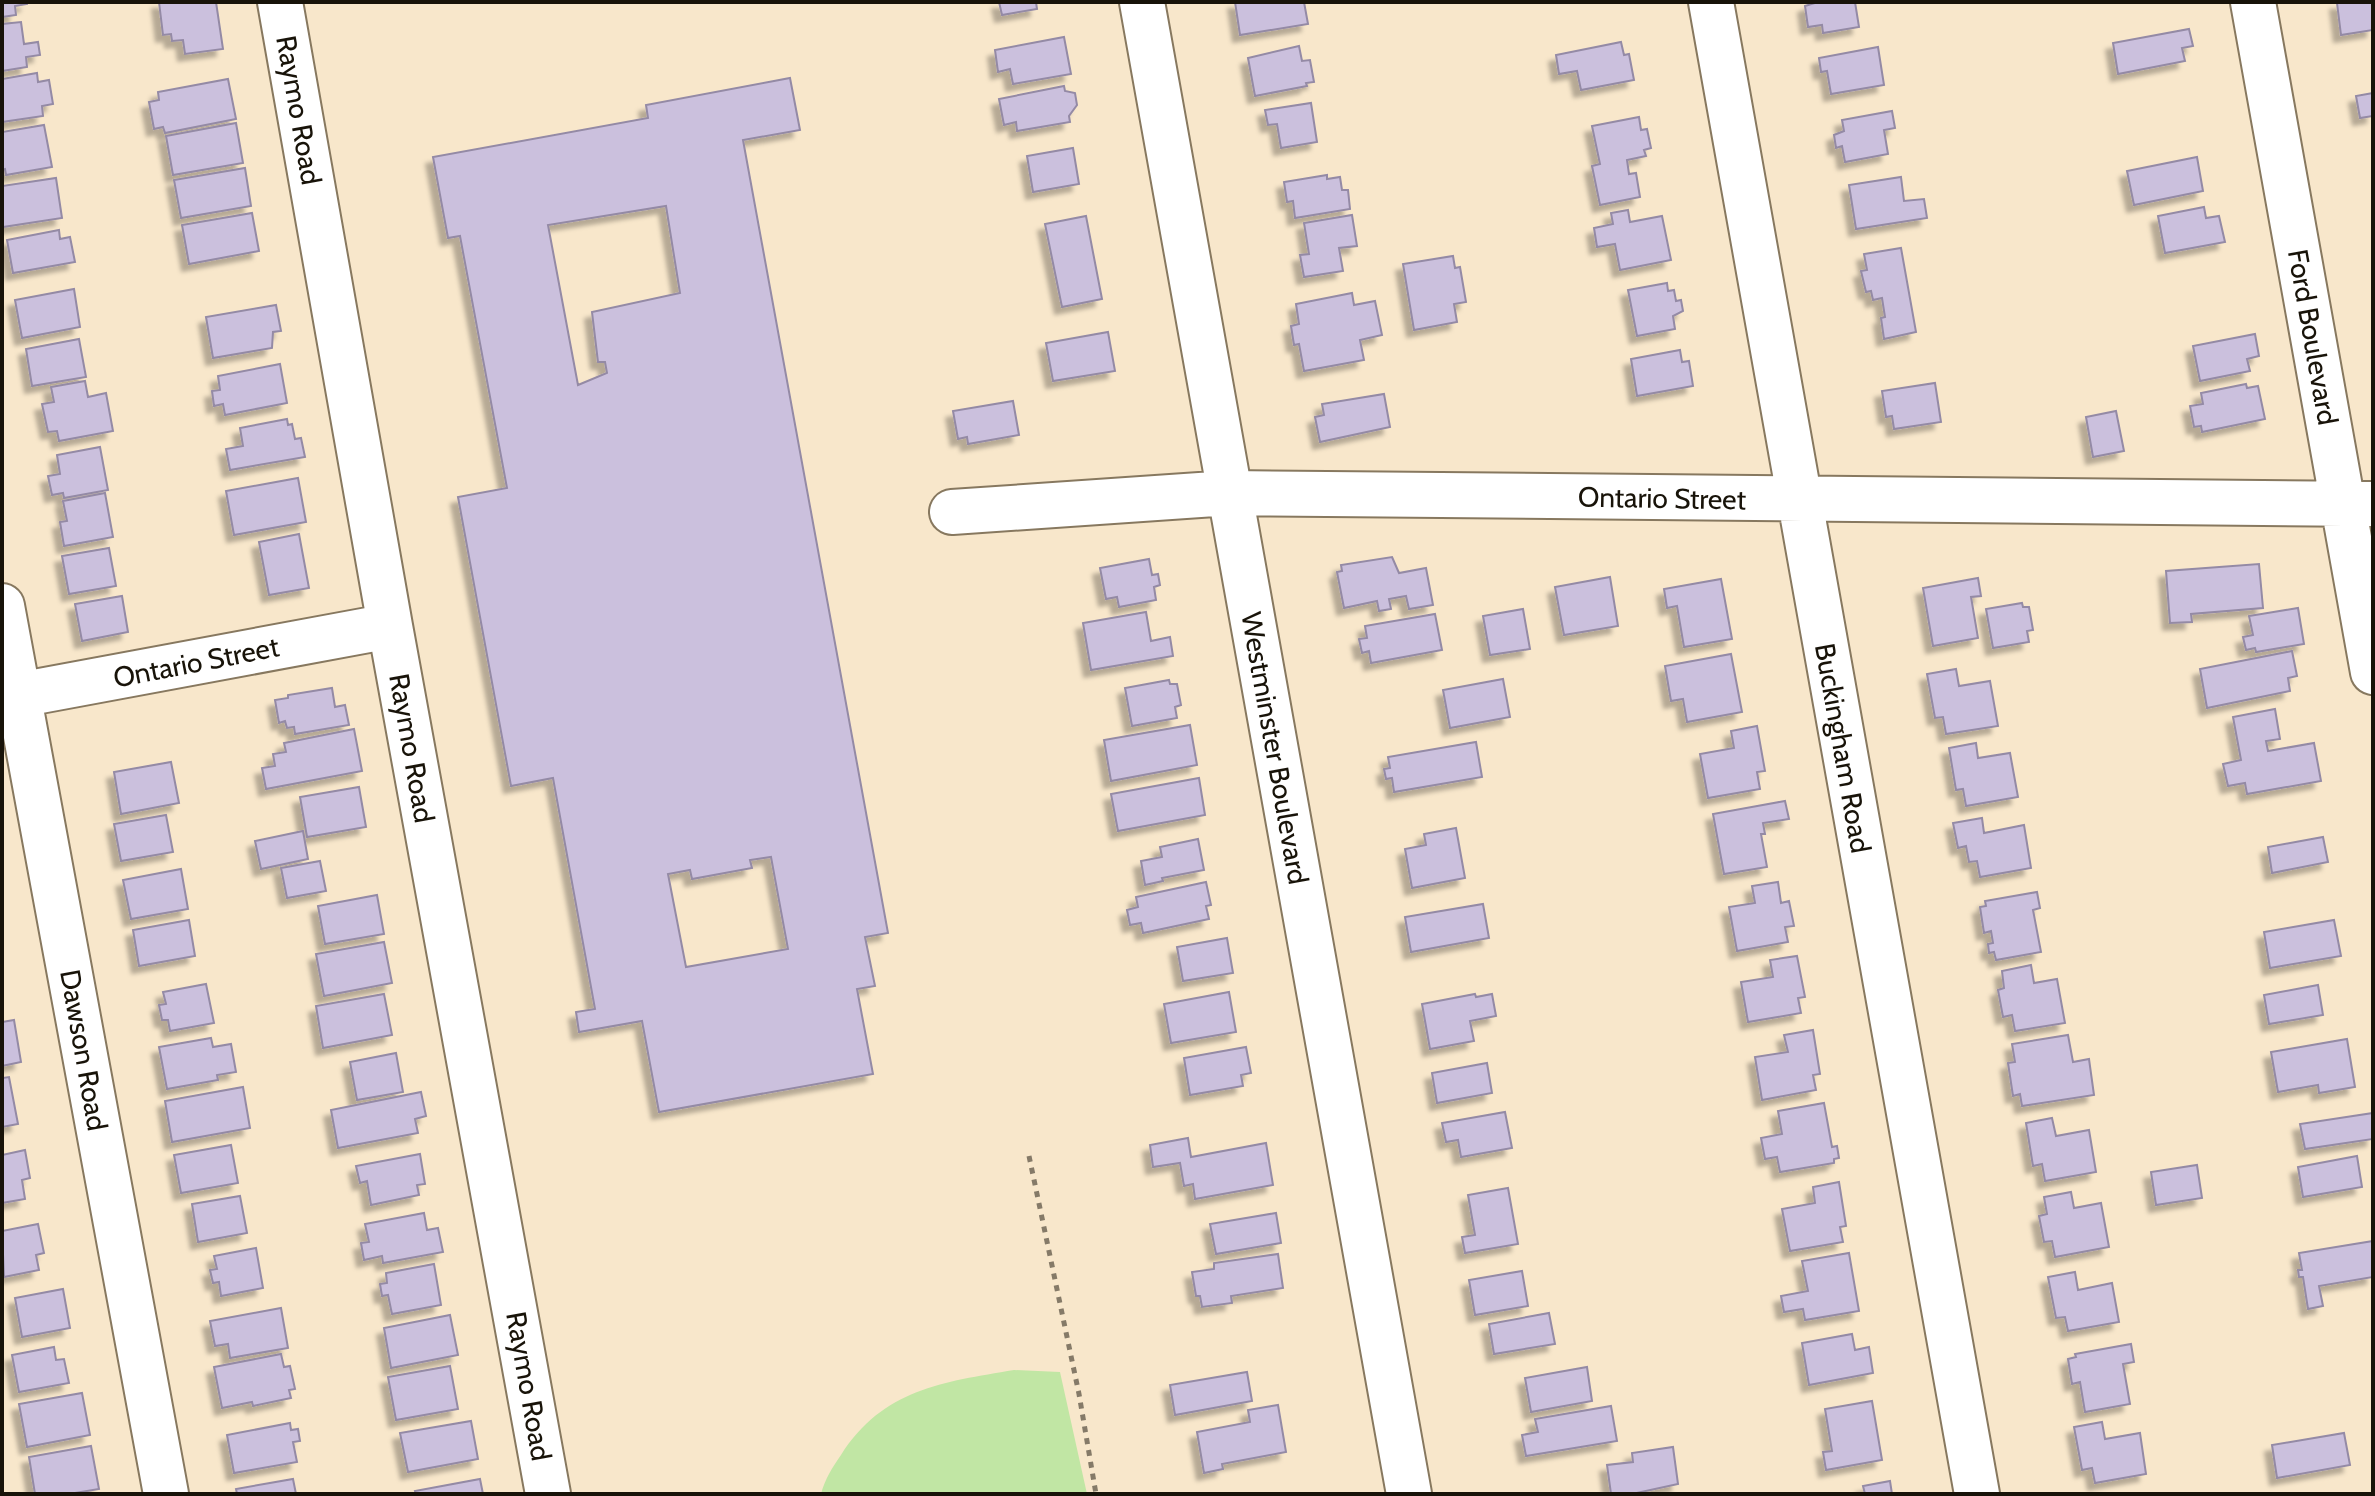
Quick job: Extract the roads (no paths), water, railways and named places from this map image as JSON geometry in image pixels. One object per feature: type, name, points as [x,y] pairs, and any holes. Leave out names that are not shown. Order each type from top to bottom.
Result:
[{"type":"street","name":"Raymo Road","points":[[280,2],[548,1494]]},
{"type":"street","name":"Westminster Boulevard","points":[[1142,2],[1409,1494]]},
{"type":"street","name":"Buckingham Road","points":[[1711,2],[1977,1494]]},
{"type":"street","name":"Ford Boulevard","points":[[2253,2],[2358,504],[2373,672]]},
{"type":"street","name":"Ontario Street","points":[[952,512],[1229,493],[2358,504]]},
{"type":"street","name":"Dawson Road","points":[[2,606],[10,696],[166,1494]]},
{"type":"street","name":"Ontario Street","points":[[10,696],[390,626]]}]
